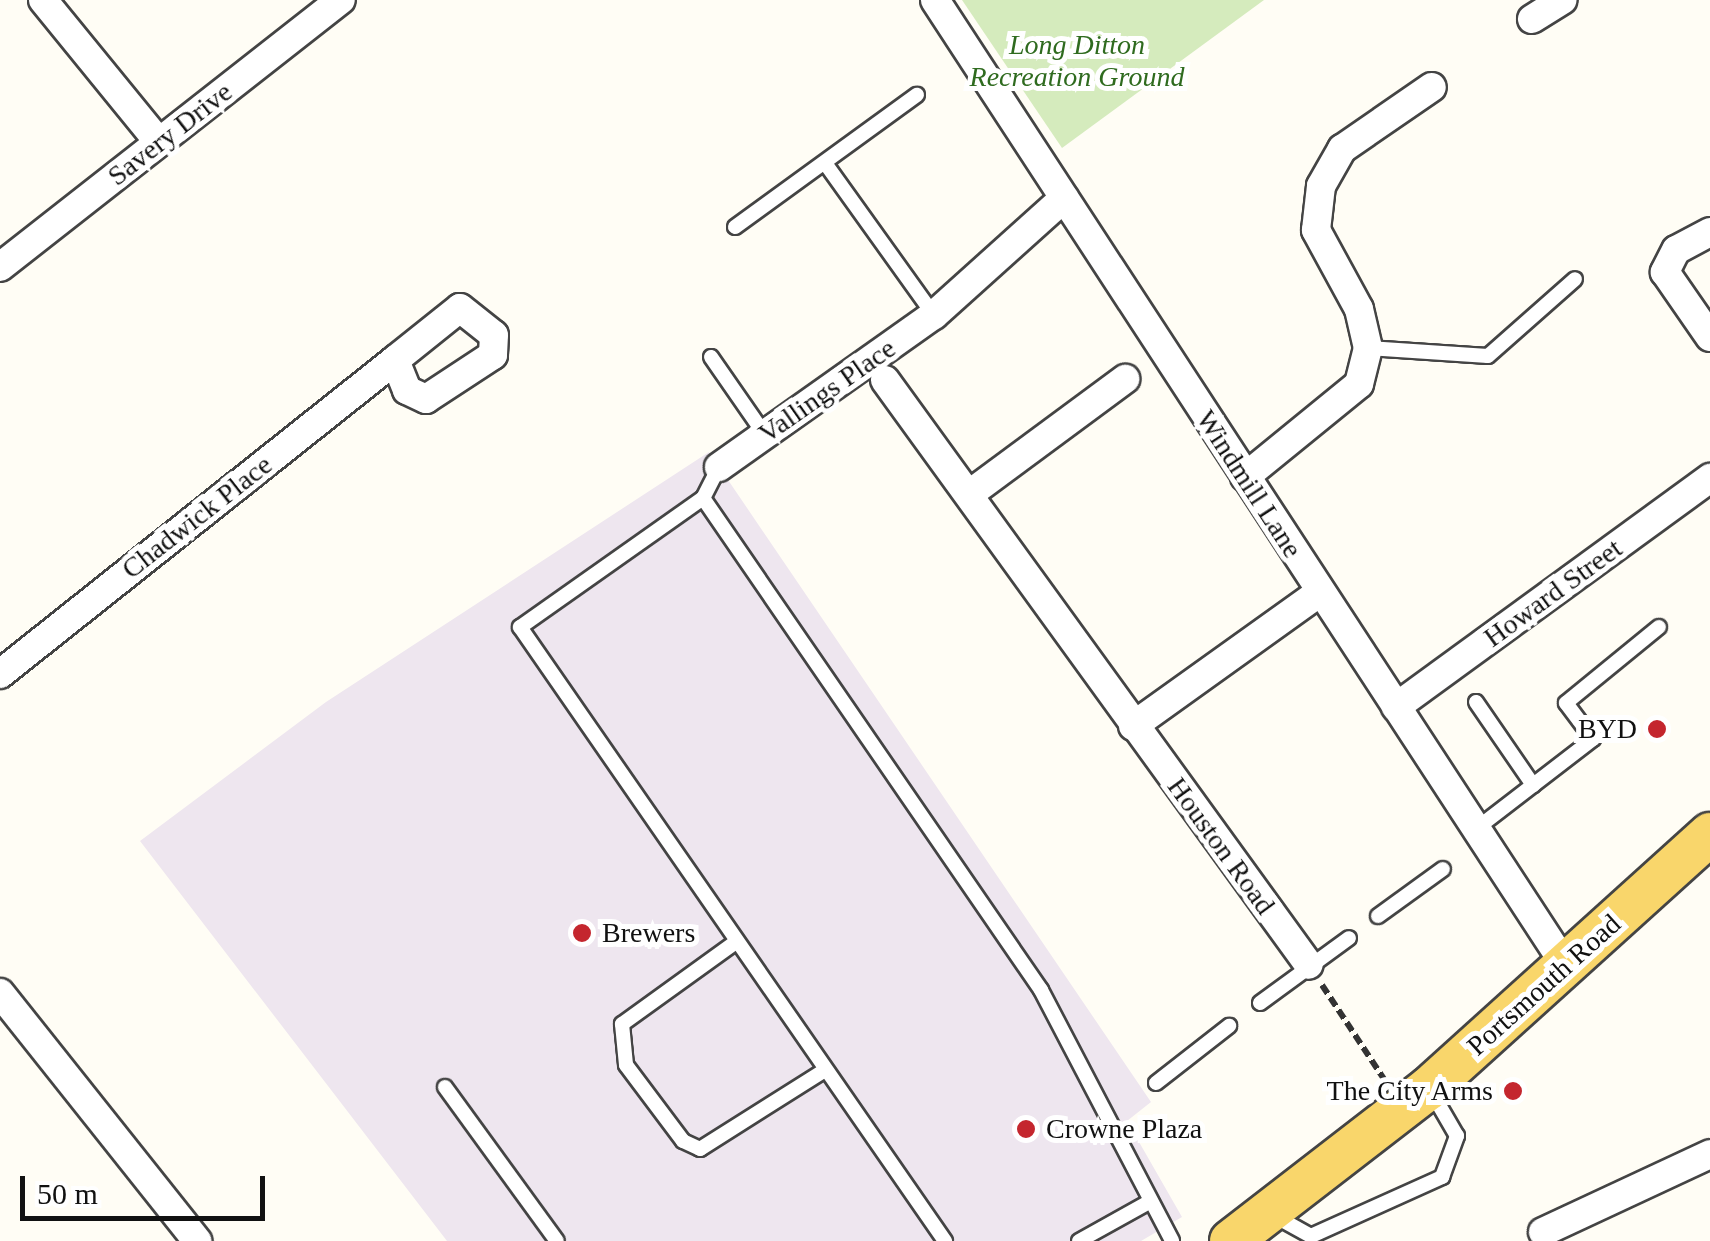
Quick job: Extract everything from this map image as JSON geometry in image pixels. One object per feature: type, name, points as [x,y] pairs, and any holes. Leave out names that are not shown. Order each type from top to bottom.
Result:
[{"type":"main road","name":"Portsmouth Road","points":[[1231,1241],[1272,1215],[1416,1099],[1710,834]]},
{"type":"street","points":[[44,0],[159,142]]},
{"type":"street","name":"Savery Drive","points":[[0,267],[341,0]]},
{"type":"street","name":"Windmill Lane","points":[[935,0],[1566,966]]},
{"type":"street","points":[[1532,19],[1562,0]]},
{"type":"street","points":[[1245,477],[1359,384],[1368,348],[1359,310],[1316,230],[1321,186],[1342,149],[1432,88]]},
{"type":"street","name":"Vallings Place","points":[[719,467],[934,315],[1064,198]]},
{"type":"street","points":[[1710,232],[1676,250],[1665,272],[1710,337]]},
{"type":"street","name":"Chadwick Place","points":[[0,674],[395,360]]},
{"type":"street","name":"Houston Road","points":[[884,380],[971,493],[1309,966]]},
{"type":"street","points":[[971,493],[1125,380]]},
{"type":"street","name":"Howard Street","points":[[1396,707],[1710,478]]},
{"type":"street","points":[[1134,726],[1319,593]]},
{"type":"street","points":[[0,993],[197,1241]]},
{"type":"street","points":[[1543,1232],[1710,1154]]},
{"type":"lane","points":[[735,227],[917,95]]},
{"type":"lane","points":[[825,163],[934,315]]},
{"type":"lane","points":[[1368,348],[1488,356],[1575,279]]},
{"type":"lane","points":[[710,357],[764,435]]},
{"type":"lane","points":[[719,467],[704,498],[520,627],[733,944],[945,1241]]},
{"type":"lane","points":[[704,498],[1041,990],[1172,1241]]},
{"type":"lane","points":[[1475,830],[1593,739],[1566,703],[1659,627]]},
{"type":"lane","points":[[1476,702],[1534,785]]},
{"type":"lane","points":[[1378,916],[1443,869]]},
{"type":"lane","points":[[1260,1003],[1349,938]]},
{"type":"lane","points":[[733,944],[622,1024],[626,1065],[683,1141],[700,1149],[822,1072]]},
{"type":"lane","points":[[1156,1083],[1229,1026]]},
{"type":"lane","points":[[446,1087],[557,1241]]},
{"type":"lane","points":[[1272,1215],[1311,1236],[1442,1177],[1456,1159],[1457,1136],[1416,1099]]},
{"type":"lane","points":[[1079,1241],[1151,1201]]},
{"type":"path","points":[[1309,966],[1416,1099]]},
{"type":"shaded area","points":[[709,452],[1151,1102],[1127,1121],[1182,1217],[1141,1241],[447,1241],[140,841],[326,702]]},
{"type":"green space","name":"Long Ditton Recreation Ground","points":[[962,0],[1264,0],[1062,148]]},
{"type":"place","name":"BYD","points":[[1657,729]]},
{"type":"place","name":"Brewers","points":[[582,933]]},
{"type":"place","name":"The City Arms","points":[[1513,1091]]},
{"type":"place","name":"Crowne Plaza","points":[[1026,1129]]}]
